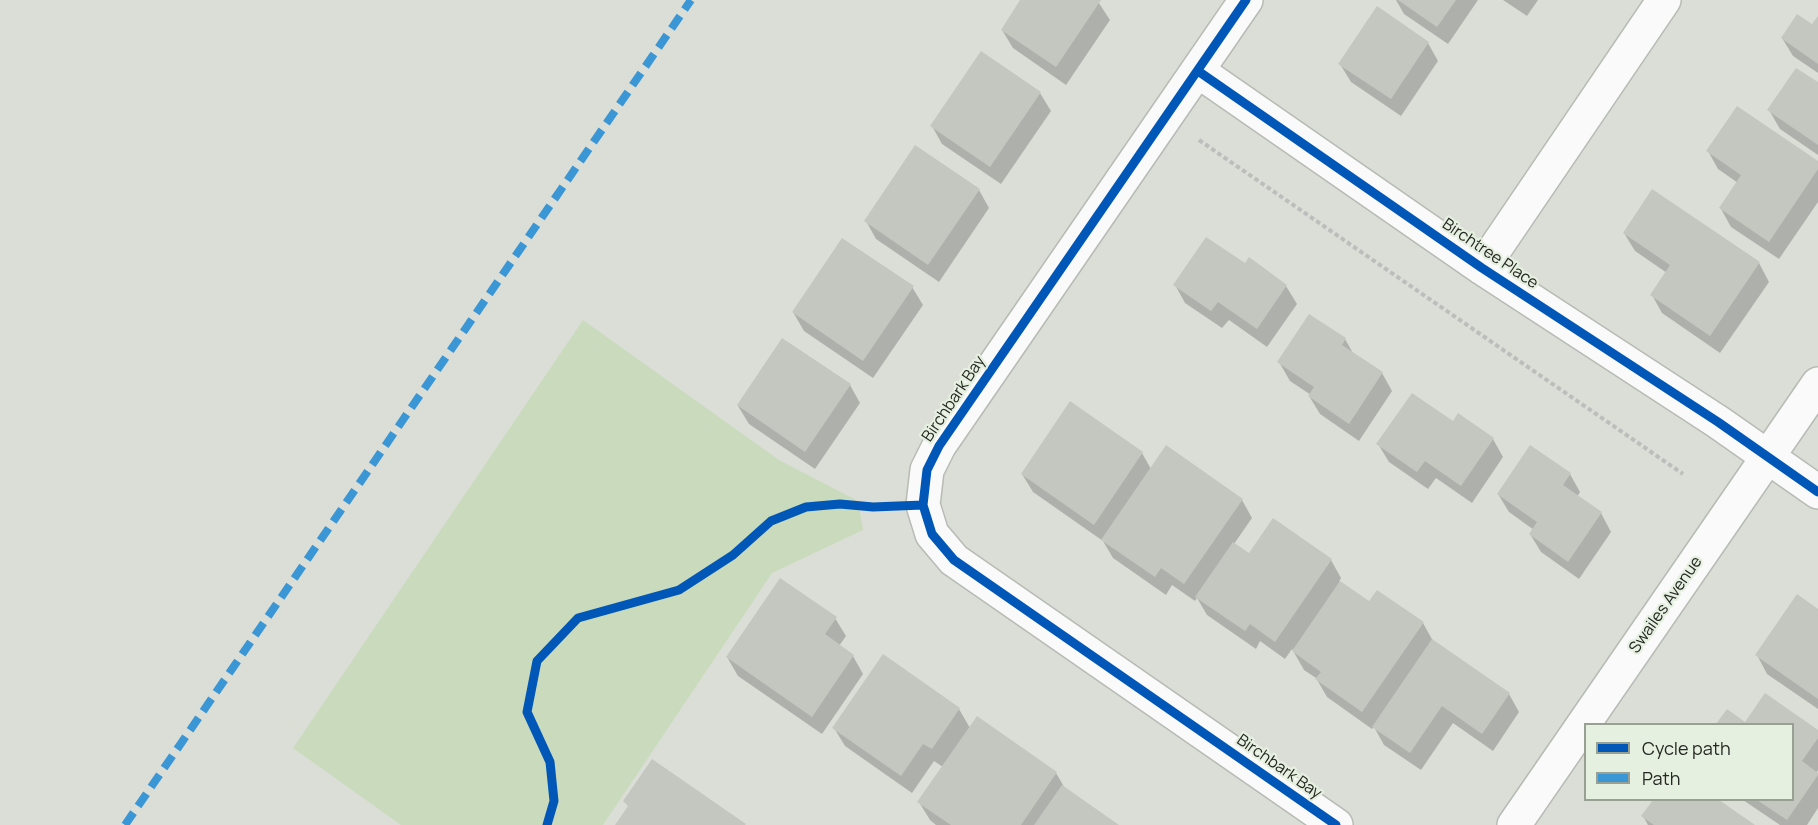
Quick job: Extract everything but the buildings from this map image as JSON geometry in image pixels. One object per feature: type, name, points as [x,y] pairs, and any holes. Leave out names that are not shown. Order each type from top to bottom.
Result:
[{"type":"street","name":"Birchbark Bay","points":[[1246,0],[939,446],[927,470],[923,505],[932,534],[954,560],[1336,825]]},
{"type":"street","points":[[1482,268],[1664,0]]},
{"type":"street","name":"Birchtree Place","points":[[1198,71],[1482,268],[1818,492]]},
{"type":"street","name":"Swailes Avenue","points":[[1584,723],[1818,384]]},
{"type":"street","name":"Swailes Avenue","points":[[1514,825],[1584,724]]},
{"type":"path","points":[[1165,117],[1683,474]]},
{"type":"green space","points":[[583,320],[779,460],[858,501],[863,530],[772,573],[603,825],[401,825],[293,748]]},
{"type":"marked path","points":[[125,825],[691,0]]},
{"type":"cycle path","points":[[1246,0],[939,446],[927,470],[923,505],[932,534],[954,560],[1336,825]]},
{"type":"cycle path","points":[[1198,71],[1482,268],[1718,422],[1818,492]]},
{"type":"cycle path","points":[[547,825],[554,801],[550,762],[527,712],[537,661],[578,618],[679,590],[733,555],[771,521],[806,507],[840,504],[873,507],[923,505]]}]
